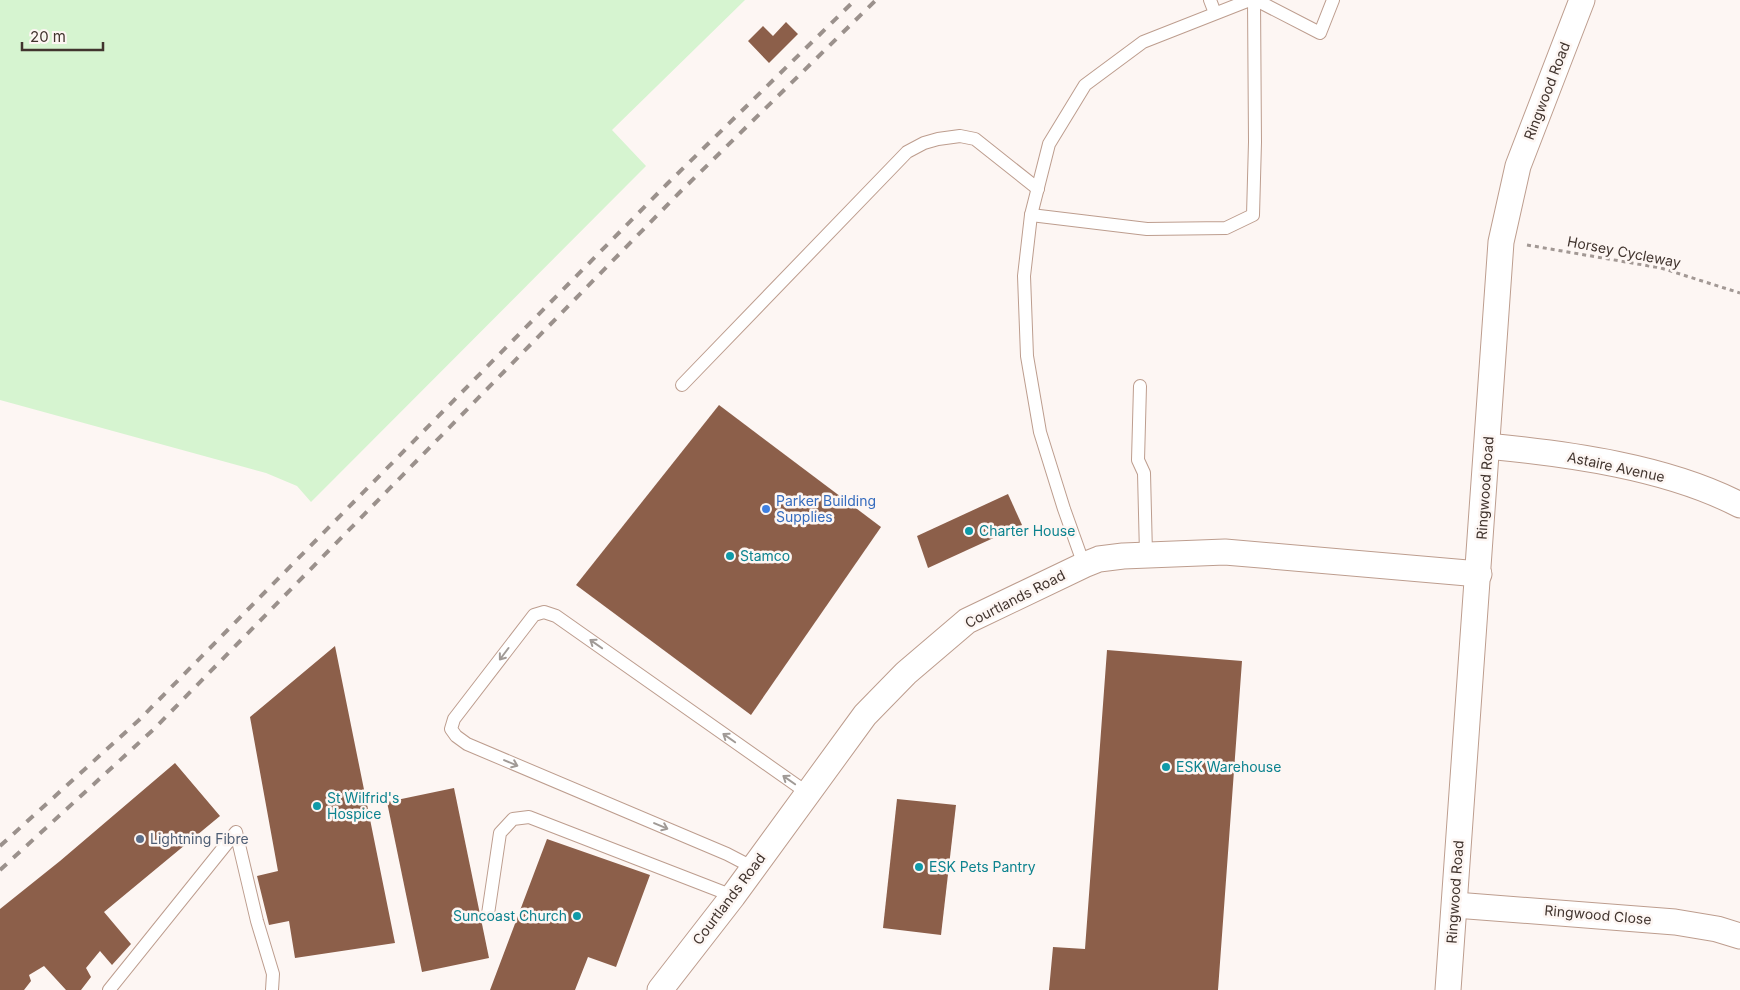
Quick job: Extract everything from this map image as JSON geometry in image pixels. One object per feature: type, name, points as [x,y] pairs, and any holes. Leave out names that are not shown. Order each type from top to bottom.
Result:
[{"type":"street","name":"Ringwood Road","points":[[1448,990],[1479,574],[1501,242],[1518,166],[1582,0]]},
{"type":"street","name":"Astaire Avenue","points":[[1488,446],[1607,462],[1664,476],[1726,497],[1740,505]]},
{"type":"street","name":"Courtlands Road","points":[[660,990],[754,868],[866,715],[906,673],[967,621],[1099,559],[1146,554],[1225,552],[1479,574]]},
{"type":"street","name":"Ringwood Close","points":[[1455,905],[1675,922],[1717,929],[1740,936]]},
{"type":"lane","points":[[1210,0],[1216,14]]},
{"type":"lane","points":[[1084,565],[1040,432],[1027,356],[1024,276],[1031,214],[1049,144],[1085,85],[1143,42],[1250,0]]},
{"type":"lane","points":[[1031,214],[1147,229],[1226,228],[1253,215],[1255,0],[1320,33],[1333,0]]},
{"type":"lane","points":[[682,385],[907,152],[924,143],[960,136],[975,139],[1038,188]]},
{"type":"lane","points":[[1140,386],[1138,460],[1144,473],[1146,554]]},
{"type":"lane","points":[[754,868],[727,854],[467,744],[456,736],[451,729],[454,719],[534,615],[544,612],[556,616],[809,794]]},
{"type":"lane","points":[[488,914],[500,833],[513,819],[529,817],[733,896]]},
{"type":"lane","points":[[109,990],[236,832],[257,921],[273,974],[272,990]]},
{"type":"path","name":"Horsey Cycleway","points":[[1501,242],[1661,268],[1740,293]]},
{"type":"green space","points":[[0,0],[745,0],[612,130],[646,166],[311,502],[297,486],[266,473],[0,400]]},
{"type":"building","points":[[786,22],[798,34],[769,63],[748,41],[763,26],[773,36]]},
{"type":"building","name":"Stamco","points":[[719,405],[881,527],[751,715],[576,585]]},
{"type":"building","name":"Charter House","points":[[1008,494],[1022,525],[928,568],[917,536]]},
{"type":"building","name":"St Wilfrid's Hospice","points":[[335,646],[395,943],[295,958],[289,921],[269,925],[257,876],[278,871],[250,717]]},
{"type":"building","name":"ESK Warehouse","points":[[1107,650],[1242,661],[1218,990],[1049,990],[1053,947],[1085,949]]},
{"type":"building","points":[[175,763],[220,816],[104,912],[131,944],[112,965],[100,951],[86,968],[91,977],[81,990],[66,990],[44,966],[29,975],[31,981],[24,990],[0,990],[0,909],[60,861]]},
{"type":"building","points":[[454,788],[489,958],[422,972],[387,802]]},
{"type":"building","name":"ESK Pets Pantry","points":[[897,799],[956,805],[941,935],[883,928]]},
{"type":"building","name":"Suncoast Church","points":[[547,839],[650,875],[616,967],[588,957],[575,990],[490,990]]},
{"type":"railway","points":[[0,846],[139,720],[667,184],[855,0]]},
{"type":"railway","points":[[0,870],[154,729],[680,192],[876,0]]},
{"type":"place","name":"Parker Building Supplies","points":[[766,509]]},
{"type":"place","name":"Charter House","points":[[969,531]]},
{"type":"place","name":"Stamco","points":[[730,556]]},
{"type":"place","name":"ESK Warehouse","points":[[1166,767]]},
{"type":"place","name":"St Wilfrid's Hospice","points":[[317,806]]},
{"type":"place","name":"Lightning Fibre","points":[[140,839]]},
{"type":"place","name":"ESK Pets Pantry","points":[[919,867]]},
{"type":"place","name":"Suncoast Church","points":[[577,916]]}]
